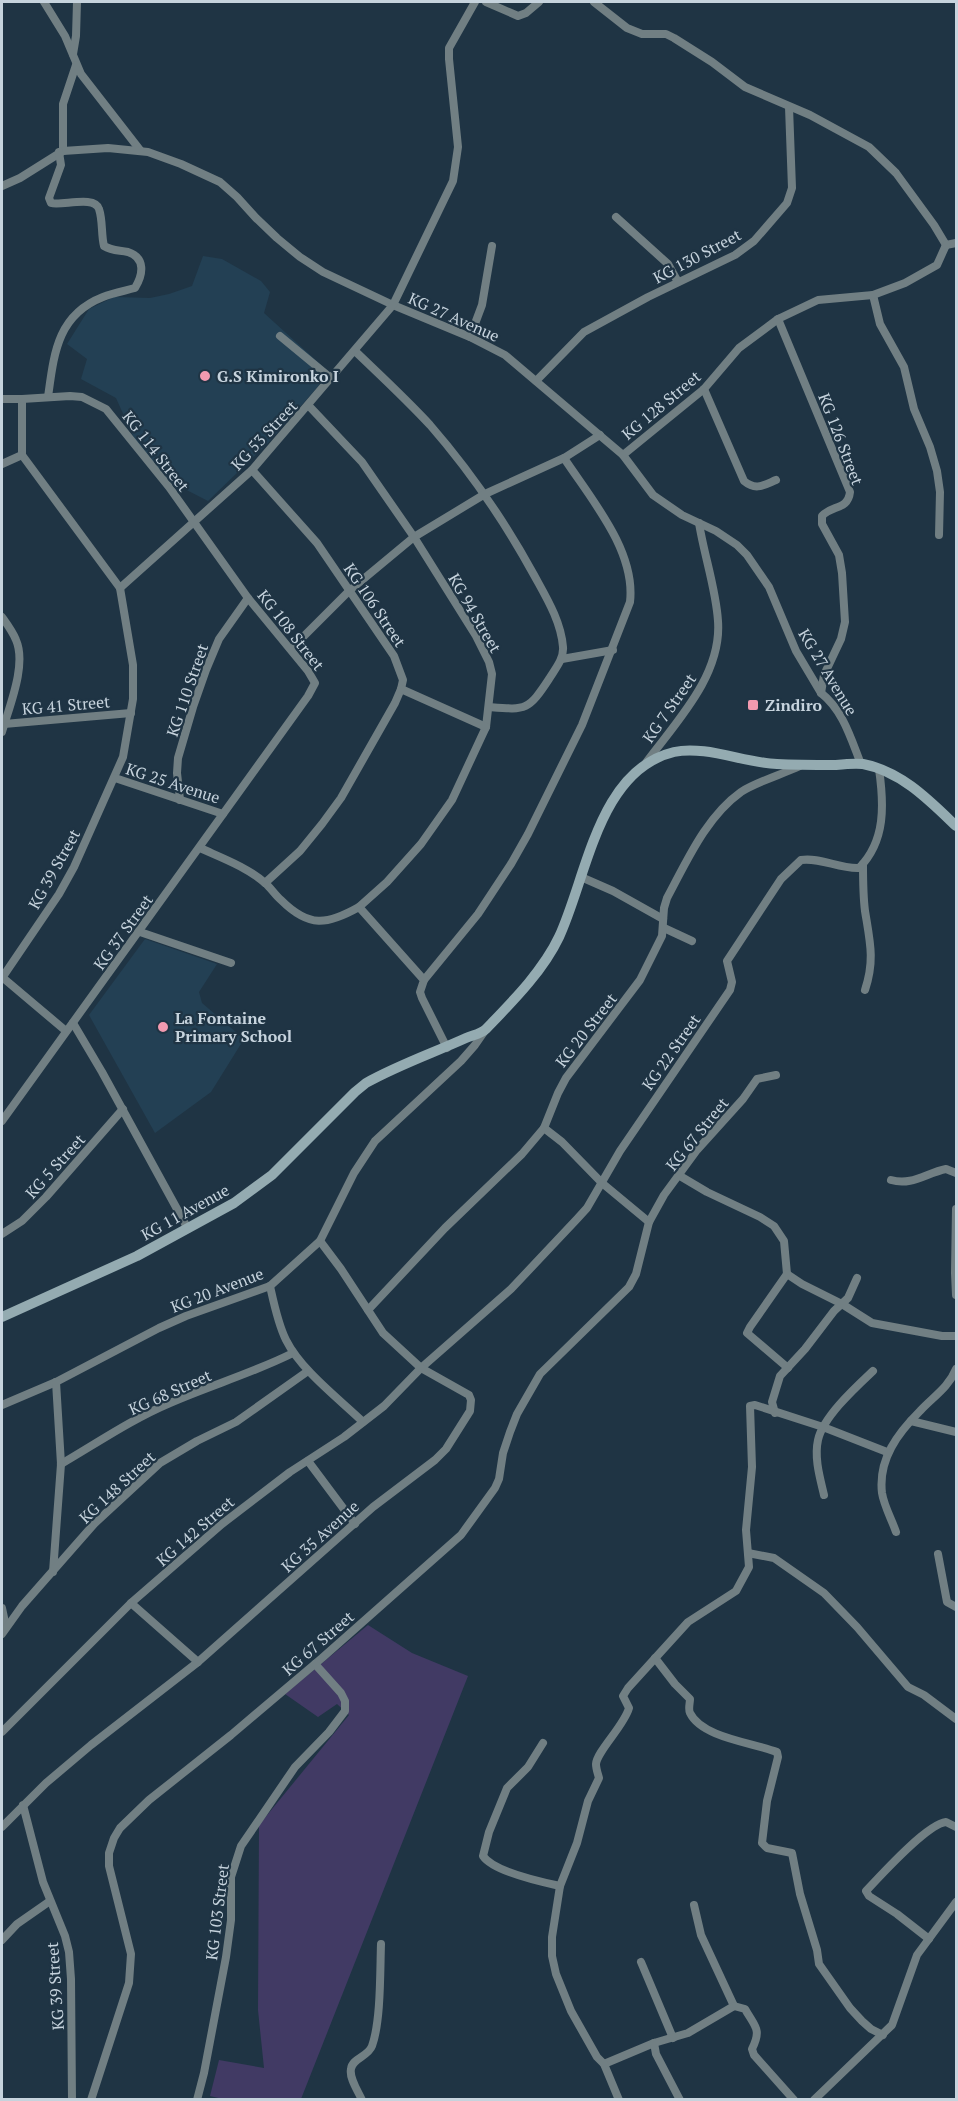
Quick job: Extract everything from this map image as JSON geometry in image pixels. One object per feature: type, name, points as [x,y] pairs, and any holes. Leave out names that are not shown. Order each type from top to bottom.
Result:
[{"type":"main road","points":[[483,1032],[543,964],[552,950],[601,822],[630,778],[644,765],[660,756],[676,751],[694,750],[761,764],[802,766],[861,764],[879,769],[904,781],[957,826]]},
{"type":"main road","name":"KG 11 Avenue","points":[[2,1317],[137,1256],[234,1203],[272,1175],[355,1092],[375,1078],[483,1032]]},
{"type":"street","points":[[44,2],[65,36],[76,65],[85,80],[140,150]]},
{"type":"street","points":[[72,54],[76,36],[77,2]]},
{"type":"street","name":"KG 53 Street","points":[[120,588],[252,470],[393,305],[453,181],[458,147],[449,48],[475,2]]},
{"type":"street","points":[[486,2],[518,16],[526,13],[539,2]]},
{"type":"street","points":[[594,2],[627,28],[642,34],[666,34],[712,62],[745,87],[830,125],[878,153],[896,173],[946,245],[957,243]]},
{"type":"street","points":[[48,397],[55,352],[69,319],[85,306],[103,297],[135,288],[141,278],[142,268],[141,262],[136,257],[104,246],[99,208],[94,203],[86,201],[51,203],[49,198],[61,165],[63,105],[76,65]]},
{"type":"street","name":"KG 130 Street","points":[[536,381],[584,332],[678,282],[735,255],[754,241],[787,203],[790,196],[792,179],[789,107]]},
{"type":"street","name":"KG 27 Avenue","points":[[61,151],[108,148],[140,150],[181,164],[220,182],[300,257],[323,272],[393,305],[470,337],[505,355],[623,455],[653,495],[682,515],[737,545],[769,587],[796,651],[822,693],[843,720],[861,764]]},
{"type":"street","points":[[2,186],[20,178],[61,151]]},
{"type":"street","points":[[616,217],[668,264],[678,282]]},
{"type":"street","name":"KG 128 Street","points":[[623,455],[704,389],[739,348],[778,319],[818,300],[873,295],[905,283],[931,269],[941,258],[946,245]]},
{"type":"street","points":[[470,337],[482,305],[492,246]]},
{"type":"street","points":[[873,295],[880,324],[904,367],[914,409],[937,471],[940,492],[939,535]]},
{"type":"street","name":"KG 126 Street","points":[[778,319],[850,492],[847,503],[822,516],[822,524],[839,555],[845,622],[841,639],[824,675],[822,693]]},
{"type":"street","points":[[280,336],[332,379]]},
{"type":"street","points":[[355,351],[431,427],[485,494],[522,554],[553,612],[561,634],[562,659],[534,701],[525,707],[516,709],[489,707]]},
{"type":"street","points":[[704,389],[744,482],[756,488],[776,480]]},
{"type":"street","name":"KG 114 Street","points":[[22,399],[70,396],[82,398],[106,409],[195,521]]},
{"type":"street","points":[[2,399],[22,399],[22,455],[2,464]]},
{"type":"street","name":"KG 94 Street","points":[[309,406],[362,462],[414,537],[476,636],[489,663],[492,685],[486,727],[452,800],[435,826],[387,882],[359,907]]},
{"type":"street","points":[[291,649],[349,591],[414,537],[485,494],[564,458],[600,435]]},
{"type":"street","name":"KG 25 Avenue","points":[[22,455],[120,588],[133,665],[131,713],[126,746],[115,778],[223,814],[200,848]]},
{"type":"street","points":[[447,1048],[422,998],[420,992],[424,980],[478,914],[511,864],[582,725],[630,602],[632,587],[618,543],[564,458]]},
{"type":"street","name":"KG 106 Street","points":[[252,470],[317,543],[394,656],[403,680],[401,689]]},
{"type":"street","name":"KG 108 Street","points":[[195,521],[248,598],[291,649],[315,683],[223,814]]},
{"type":"street","name":"KG 7 Street","points":[[644,765],[704,683],[716,653],[718,614],[699,523]]},
{"type":"street","name":"KG 110 Street","points":[[180,800],[178,758],[196,698],[219,639],[248,598]]},
{"type":"street","points":[[2,617],[16,639],[20,656],[19,670],[3,728]]},
{"type":"street","points":[[562,659],[613,650]]},
{"type":"street","points":[[265,883],[300,851],[322,824],[367,753],[401,689],[486,727]]},
{"type":"street","name":"KG 41 Street","points":[[3,728],[131,713]]},
{"type":"street","name":"KG 20 Street","points":[[368,1310],[445,1228],[522,1154],[544,1128],[566,1078],[607,1021],[635,988],[659,944],[664,928],[663,919],[667,898],[700,839],[717,815],[741,792],[802,766]]},
{"type":"street","points":[[865,990],[871,972],[871,947],[865,912],[863,864],[881,828],[883,803],[879,769]]},
{"type":"street","name":"KG 39 Street","points":[[2,977],[5,966],[59,894],[115,778]]},
{"type":"street","points":[[200,848],[240,866],[265,883],[297,914],[308,919],[330,921],[359,907],[424,980]]},
{"type":"street","name":"KG 37 Street","points":[[2,1121],[200,848]]},
{"type":"street","name":"KG 22 Street","points":[[421,1368],[511,1289],[577,1219],[603,1183],[626,1142],[730,990],[732,982],[727,961],[781,879],[801,860],[824,862],[849,869],[859,868],[863,864]]},
{"type":"street","points":[[581,877],[614,891],[663,919]]},
{"type":"street","points":[[664,928],[692,941]]},
{"type":"street","points":[[140,932],[231,963]]},
{"type":"street","points":[[2,977],[66,1030]]},
{"type":"street","points":[[73,1023],[188,1229]]},
{"type":"street","name":"KG 20 Avenue","points":[[2,1405],[56,1382],[186,1316],[270,1286],[320,1241],[354,1173],[375,1141],[461,1061],[483,1032]]},
{"type":"street","name":"KG 67 Street","points":[[91,2100],[129,1983],[131,1966],[131,1954],[109,1866],[109,1853],[120,1828],[149,1800],[315,1664],[461,1535],[495,1488],[510,1432],[535,1383],[547,1365],[558,1358],[576,1337],[629,1287],[636,1275],[649,1222],[664,1195],[697,1150],[757,1080],[776,1075]]},
{"type":"street","name":"KG 5 Street","points":[[2,1234],[22,1221],[46,1197],[123,1110]]},
{"type":"street","points":[[544,1128],[649,1222]]},
{"type":"street","points":[[891,1180],[901,1183],[910,1182],[946,1169],[957,1173]]},
{"type":"street","points":[[680,1176],[706,1192],[760,1217],[774,1226],[784,1241],[787,1274],[747,1333],[788,1368]]},
{"type":"street","points":[[957,1209],[957,1295]]},
{"type":"street","name":"KG 35 Avenue","points":[[2,1827],[91,1744],[198,1662],[373,1507],[435,1460],[446,1449],[470,1411],[469,1395],[421,1368],[383,1333],[320,1241]]},
{"type":"street","points":[[787,1274],[865,1319],[883,1326],[942,1336],[957,1336]]},
{"type":"street","points":[[775,1413],[772,1402],[780,1376],[848,1298],[857,1278]]},
{"type":"street","points":[[270,1286],[281,1329],[293,1353],[308,1371],[363,1422]]},
{"type":"street","name":"KG 68 Street","points":[[61,1464],[146,1414],[171,1402],[248,1374],[293,1353]]},
{"type":"street","name":"KG 142 Street","points":[[2,1732],[131,1603],[222,1524],[290,1472],[344,1437],[384,1406],[421,1368]]},
{"type":"street","points":[[896,1532],[882,1495],[881,1476],[887,1452],[911,1421],[942,1390],[957,1369]]},
{"type":"street","name":"KG 148 Street","points":[[4,1630],[94,1524],[160,1463],[236,1422],[308,1371]]},
{"type":"street","points":[[825,1495],[816,1454],[817,1442],[823,1427],[857,1386],[873,1371]]},
{"type":"street","points":[[53,1572],[61,1464],[56,1382]]},
{"type":"street","points":[[619,2100],[604,2064],[597,2057],[571,2011],[556,1974],[552,1956],[552,1937],[560,1886],[577,1843],[588,1801],[599,1778],[596,1766],[598,1757],[626,1718],[629,1708],[623,1696],[688,1623],[736,1591],[749,1567],[746,1530],[752,1449],[748,1408],[755,1405],[823,1427],[887,1452]]},
{"type":"street","points":[[911,1421],[957,1432]]},
{"type":"street","points":[[308,1461],[355,1524]]},
{"type":"street","points":[[748,1553],[774,1558],[824,1593],[857,1627],[908,1687],[957,1719]]},
{"type":"street","points":[[938,1554],[947,1602],[957,1607]]},
{"type":"street","points":[[131,1603],[198,1662]]},
{"type":"street","points":[[2,1608],[4,1630]]},
{"type":"street","points":[[655,1658],[675,1684],[689,1697],[689,1712],[704,1726],[743,1743],[777,1752],[778,1758],[766,1801],[762,1844],[767,1848],[792,1853],[800,1894],[819,1964],[856,2015],[871,2029],[883,2035]]},
{"type":"street","name":"KG 103 Street","points":[[197,2100],[226,1957],[231,1920],[231,1877],[241,1846],[295,1767],[329,1732],[345,1711],[345,1701],[341,1693],[315,1664]]},
{"type":"street","points":[[543,1743],[528,1767],[507,1788],[489,1832],[483,1856],[485,1860],[517,1875],[560,1886]]},
{"type":"street","name":"KG 39 Street","points":[[23,1805],[50,1901],[65,1935],[69,1952],[72,2100]]},
{"type":"street","points":[[929,1939],[869,1896],[866,1891],[899,1856],[936,1825],[946,1821],[957,1827]]},
{"type":"street","points":[[2,1940],[17,1924],[50,1901]]},
{"type":"street","points":[[814,2100],[883,2035],[895,2018],[915,1961],[957,1902]]},
{"type":"street","points":[[694,1905],[701,1935],[734,2006]]},
{"type":"street","points":[[362,2100],[352,2079],[351,2068],[353,2063],[369,2052],[372,2047],[380,1985],[381,1944]]},
{"type":"street","points":[[641,1962],[673,2038]]},
{"type":"street","points":[[604,2064],[654,2043],[688,2033],[734,2006],[745,2009],[758,2033],[752,2049],[754,2055],[794,2100]]},
{"type":"street","points":[[654,2043],[656,2054],[680,2100]]},
{"type":"shaded area","name":"G.S Kimironko I","points":[[203,256],[222,259],[261,281],[270,292],[264,313],[330,373],[268,443],[208,501],[169,481],[138,447],[116,398],[81,379],[87,359],[67,344],[89,309],[114,297],[150,298],[192,286]]},
{"type":"shaded area","name":"La Fontaine Primary School","points":[[145,939],[217,964],[199,992],[202,1003],[244,1039],[211,1092],[155,1133],[89,1015]]},
{"type":"shaded area","points":[[368,1625],[412,1653],[468,1676],[301,2099],[227,2100],[210,2096],[219,2060],[264,2068],[258,2010],[259,1825],[349,1715],[337,1704],[318,1717],[285,1694]]},
{"type":"place","name":"G.S Kimironko I","points":[[205,376]]},
{"type":"place","name":"Zindiro","points":[[753,705]]},
{"type":"place","name":"La Fontaine Primary School","points":[[163,1027]]}]
